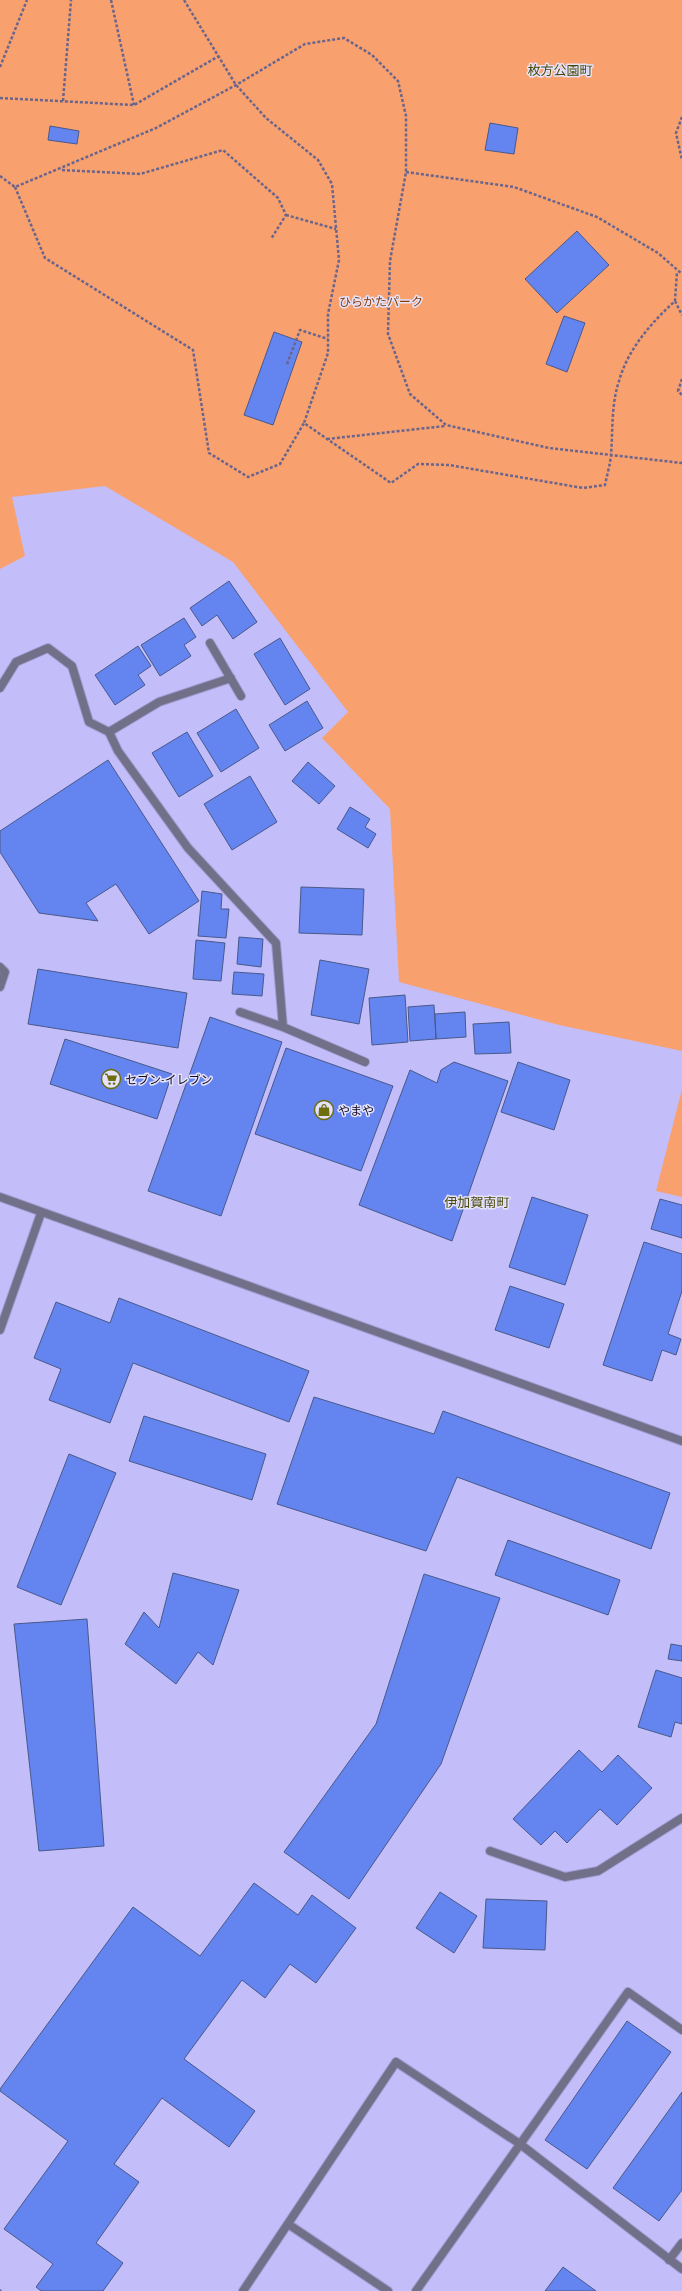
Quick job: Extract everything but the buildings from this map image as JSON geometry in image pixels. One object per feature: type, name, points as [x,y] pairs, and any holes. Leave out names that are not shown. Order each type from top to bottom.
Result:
[{"type":"street","points":[[210,643],[241,696]]},
{"type":"street","points":[[0,688],[16,662],[48,648],[72,666],[89,722],[109,732],[118,751],[188,848],[276,943],[283,1027]]},
{"type":"street","points":[[109,732],[159,702],[231,678]]},
{"type":"street","points":[[0,966],[5,972],[0,987]]},
{"type":"street","points":[[240,1012],[283,1027],[365,1062]]},
{"type":"street","points":[[0,1197],[41,1213],[682,1441]]},
{"type":"street","points":[[0,1330],[41,1213]]},
{"type":"street","points":[[490,1851],[565,1877],[598,1871],[682,1818]]},
{"type":"street","points":[[416,2291],[628,1992],[682,2030]]},
{"type":"street","points":[[243,2291],[396,2062],[520,2144],[682,2269]]},
{"type":"street","points":[[288,2224],[388,2291]]},
{"type":"street","points":[[670,2260],[682,2243]]},
{"type":"path","points":[[0,67],[27,0]]},
{"type":"path","points":[[63,101],[71,0]]},
{"type":"path","points":[[111,0],[134,105]]},
{"type":"path","points":[[0,176],[15,187],[45,258],[193,350],[208,453],[248,477],[280,464],[304,423],[328,353],[328,314],[339,260],[332,184],[318,160],[298,146],[266,118],[236,85],[220,56],[184,0]]},
{"type":"path","points":[[15,187],[60,170],[156,128],[236,85],[306,44],[344,38],[372,55],[398,81],[406,116],[406,172],[390,261],[388,334],[410,394],[446,426]]},
{"type":"path","points":[[0,98],[134,105],[220,56]]},
{"type":"path","points":[[682,118],[676,133],[682,160]]},
{"type":"path","points":[[60,170],[140,174],[223,150],[278,198],[286,215],[336,229]]},
{"type":"path","points":[[406,172],[514,187],[597,217],[658,253],[682,274]]},
{"type":"path","points":[[270,239],[286,215]]},
{"type":"path","points":[[678,272],[675,301],[682,315]]},
{"type":"path","points":[[304,423],[391,483],[418,464],[449,465],[583,488],[605,485],[611,455],[612,419],[619,380],[640,338],[659,315],[675,301]]},
{"type":"path","points":[[287,364],[300,330],[328,338]]},
{"type":"path","points":[[682,379],[678,391],[682,396]]},
{"type":"path","points":[[326,439],[446,426],[549,448],[682,463]]},
{"type":"green space","name":"ひらかたパーク","points":[[0,0],[682,0],[682,1051],[559,1025],[399,982],[390,809],[322,738],[348,712],[233,562],[105,486],[12,497],[25,556],[0,569]]},
{"type":"green space","points":[[682,1089],[682,1197],[656,1191]]},
{"type":"place","name":"セブン-イレブン","points":[[111,1079]]},
{"type":"place","name":"やまや","points":[[324,1110]]},
{"type":"district","name":"枚方公園町","points":[[560,70]]},
{"type":"district","name":"伊加賀南町","points":[[477,1202]]}]
